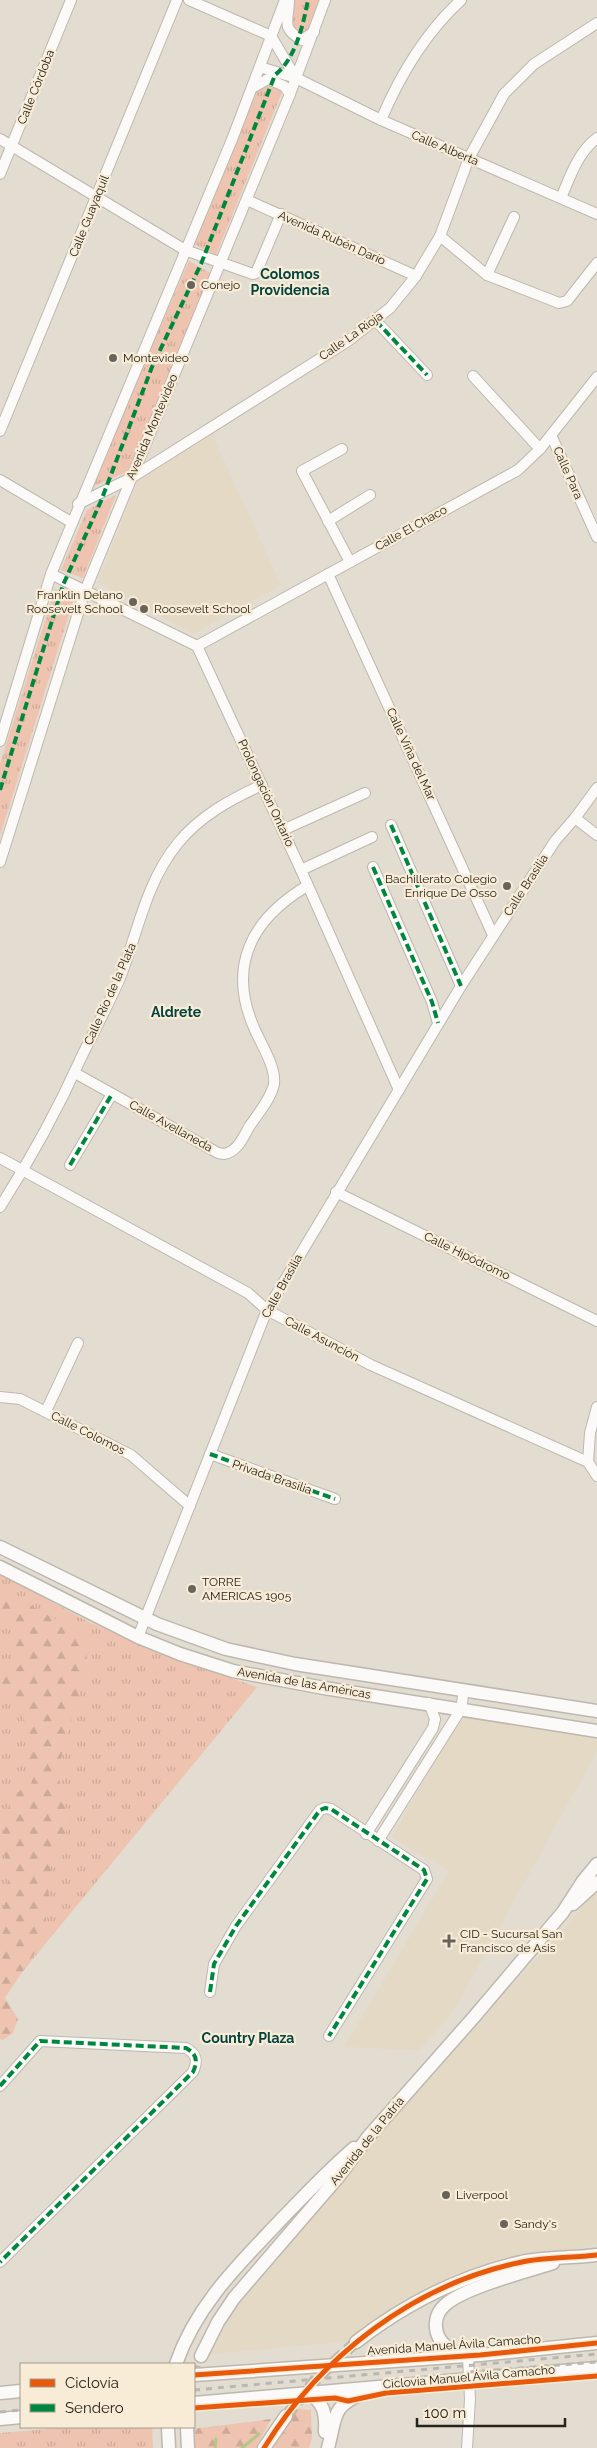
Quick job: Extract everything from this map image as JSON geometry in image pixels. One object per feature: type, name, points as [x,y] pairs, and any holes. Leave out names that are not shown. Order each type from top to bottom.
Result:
[{"type":"main road","name":"Avenida de las Américas","points":[[0,1547],[146,1618],[226,1649],[296,1664],[597,1711]]},
{"type":"main road","name":"Avenida de las Américas","points":[[0,1567],[138,1637],[233,1671],[324,1688],[597,1731]]},
{"type":"main road","points":[[152,1643],[169,1635],[186,1633]]},
{"type":"main road","name":"Avenida de la Patria","points":[[201,2356],[218,2322],[234,2298],[339,2176],[368,2137],[563,1912],[583,1881],[597,1864]]},
{"type":"main road","name":"Avenida de la Patria","points":[[563,1912],[597,1882]]},
{"type":"main road","points":[[176,2363],[182,2347],[208,2299],[330,2168],[368,2137]]},
{"type":"main road","points":[[356,2342],[419,2300],[465,2279],[521,2262],[597,2255]]},
{"type":"main road","points":[[468,2356],[451,2350],[438,2337],[437,2317],[447,2303],[472,2290],[573,2258]]},
{"type":"main road","name":"Avenida Manuel Ávila Camacho","points":[[195,2375],[468,2356],[597,2343]]},
{"type":"main road","points":[[195,2403],[376,2388],[470,2386],[597,2368]]},
{"type":"main road","points":[[328,2448],[332,2422],[341,2407],[358,2395],[376,2388]]},
{"type":"main road","points":[[0,2393],[20,2391]]},
{"type":"main road","points":[[307,2393],[318,2399],[325,2413],[325,2436],[322,2448]]},
{"type":"main road","points":[[264,2448],[286,2416]]},
{"type":"main road","points":[[0,2419],[20,2417]]},
{"type":"main road","points":[[168,2428],[169,2448]]},
{"type":"main road","points":[[187,2428],[188,2448]]},
{"type":"street","name":"Calle Córdoba","points":[[0,174],[71,0]]},
{"type":"street","name":"Calle Guayaquil","points":[[0,431],[177,0]]},
{"type":"street","points":[[189,0],[272,36],[296,78]]},
{"type":"street","points":[[0,741],[51,574],[71,522],[252,88],[285,0]]},
{"type":"street","points":[[289,0],[287,26],[289,32],[302,40],[314,32]]},
{"type":"street","name":"Avenida Montevideo","points":[[0,862],[85,591],[247,200],[290,94],[325,0]]},
{"type":"street","points":[[381,120],[400,78],[411,60],[438,23],[461,0]]},
{"type":"street","name":"Calle La Rioja","points":[[78,504],[131,478],[348,341],[376,321],[404,293],[440,236],[469,158],[504,94],[534,64],[597,22]]},
{"type":"street","name":"Calle Alberta","points":[[260,66],[296,78],[381,120],[597,214]]},
{"type":"street","points":[[252,88],[271,79],[286,87],[290,94]]},
{"type":"street","points":[[561,198],[577,162],[587,147],[597,138]]},
{"type":"street","points":[[0,139],[185,250],[252,274],[256,273],[281,214]]},
{"type":"street","name":"Avenida Rubén Darío","points":[[247,200],[416,276]]},
{"type":"street","points":[[487,275],[514,217]]},
{"type":"street","points":[[440,236],[487,275],[564,303],[597,263]]},
{"type":"street","points":[[376,321],[427,375]]},
{"type":"street","points":[[473,376],[540,449]]},
{"type":"street","name":"Calle El Chaco","points":[[197,646],[518,470],[540,449],[597,377]]},
{"type":"street","name":"Calle Para","points":[[551,435],[597,537]]},
{"type":"street","points":[[342,449],[302,471],[350,562]]},
{"type":"street","points":[[0,480],[71,522]]},
{"type":"street","points":[[328,521],[370,496]]},
{"type":"street","points":[[51,574],[197,646]]},
{"type":"street","name":"Calle Viña del Mar","points":[[328,574],[493,935]]},
{"type":"street","name":"Prolongación Ontario","points":[[197,646],[283,830],[399,1090]]},
{"type":"street","name":"Calle Río de la Plata","points":[[0,1206],[23,1171],[75,1073],[120,976],[152,884],[169,855],[203,819],[230,800],[262,785]]},
{"type":"street","name":"Calle Brasilia","points":[[138,1637],[267,1310],[336,1192],[493,935],[554,841],[575,818],[597,788]]},
{"type":"street","points":[[283,830],[365,793]]},
{"type":"street","points":[[575,818],[597,834]]},
{"type":"street","points":[[391,825],[461,986]]},
{"type":"street","points":[[301,870],[372,838]]},
{"type":"street","points":[[373,867],[432,1002],[438,1023]]},
{"type":"street","name":"Calle Avellaneda","points":[[75,1073],[218,1153],[224,1154],[234,1150],[269,1095],[274,1083],[269,1062],[246,1010],[242,986],[244,964],[252,940],[269,914],[290,896],[307,886]]},
{"type":"street","points":[[70,1165],[112,1094]]},
{"type":"street","name":"Calle Asunción","points":[[0,1158],[248,1293],[267,1310],[371,1365],[593,1463]]},
{"type":"street","name":"Calle Hipódromo","points":[[336,1192],[597,1321]]},
{"type":"street","points":[[46,1412],[78,1343]]},
{"type":"street","name":"Calle Colomos","points":[[0,1397],[20,1399],[130,1455],[190,1506]]},
{"type":"street","points":[[597,1406],[590,1433],[593,1463],[597,1476]]},
{"type":"street","name":"Privada Brasilia","points":[[210,1454],[335,1499]]},
{"type":"street","points":[[378,1841],[461,1709],[464,1690]]},
{"type":"street","points":[[366,1834],[433,1728],[435,1719],[429,1704]]},
{"type":"street","points":[[401,1779],[412,1786]]},
{"type":"street","points":[[210,1992],[214,1964],[236,1926],[320,1810],[325,1808],[331,1809],[366,1834],[424,1870],[427,1879],[329,2036]]},
{"type":"street","points":[[0,2086],[40,2041],[186,2048],[193,2052],[196,2057],[196,2065],[193,2072],[0,2262]]},
{"type":"street","points":[[467,2448],[470,2386],[468,2356]]},
{"type":"shaded area","points":[[211,432],[281,585],[193,634],[98,582],[139,478]]},
{"type":"shaded area","name":"CID - Sucursal San Francisco de Asis","points":[[461,1717],[597,1736],[597,1751],[453,2012],[419,2050],[344,2047],[449,1871],[392,1837]]},
{"type":"shaded area","points":[[597,1891],[597,2244],[493,2266],[460,2278],[458,2272],[398,2302],[349,2341],[210,2354],[232,2314],[249,2290],[278,2260],[272,2255]]},
{"type":"green space","points":[[293,0],[319,0],[305,37],[288,26]]},
{"type":"green space","points":[[266,83],[284,87],[216,255],[194,244],[259,87]]},
{"type":"green space","points":[[189,261],[212,274],[128,471],[90,488]]},
{"type":"green space","points":[[116,495],[83,578],[61,570],[87,510]]},
{"type":"green space","points":[[55,589],[74,598],[0,836],[0,764]]},
{"type":"green space","points":[[0,1574],[89,1622],[170,1656],[257,1687],[0,1999]]},
{"type":"green space","points":[[0,1589],[81,1633],[86,1643],[87,1665],[57,1772],[61,1786],[60,1798],[72,1818],[51,1865],[44,1939],[5,1998],[18,2019],[13,2033],[3,2040],[0,2039],[0,1920],[6,1900],[9,1871],[2,1848],[2,1834],[8,1809],[14,1797],[21,1789],[31,1784],[34,1776],[26,1771],[30,1735],[27,1725],[0,1685],[0,1665],[9,1671],[18,1667],[21,1662],[12,1628],[0,1622]]},
{"type":"green space","points":[[298,2409],[311,2410],[312,2438],[309,2448],[272,2448],[284,2426]]},
{"type":"green space","points":[[271,2419],[256,2448],[194,2448],[192,2429]]},
{"type":"green space","points":[[59,2428],[152,2428],[153,2448],[0,2448],[0,2433]]},
{"type":"waterway","points":[[242,2448],[259,2434]]},
{"type":"waterway","points":[[215,2448],[216,2439]]},
{"type":"tunnel","points":[[286,2416],[318,2377],[356,2342]]},
{"type":"tunnel","points":[[195,2374],[201,2356]]},
{"type":"railway","points":[[195,2390],[597,2354]]},
{"type":"railway","points":[[470,2372],[597,2362]]},
{"type":"railway","points":[[0,2412],[20,2410]]},
{"type":"marked path","points":[[0,790],[63,585],[101,501],[152,367],[201,264],[275,75],[288,60],[298,40],[308,0]]},
{"type":"marked path","points":[[376,321],[427,375]]},
{"type":"marked path","points":[[391,825],[461,986]]},
{"type":"marked path","points":[[373,867],[432,1002],[438,1023]]},
{"type":"marked path","points":[[70,1165],[112,1094]]},
{"type":"marked path","points":[[210,1454],[335,1499]]},
{"type":"marked path","points":[[210,1992],[214,1964],[236,1926],[320,1810],[325,1808],[331,1809],[424,1870],[427,1879],[329,2036]]},
{"type":"marked path","points":[[0,2086],[40,2041],[186,2048],[196,2058],[193,2072],[0,2262]]},
{"type":"cycle path","points":[[264,2448],[287,2414],[313,2383],[342,2355],[374,2329],[408,2306],[444,2287],[482,2273],[522,2262],[597,2255]]},
{"type":"cycle path","points":[[195,2375],[480,2355],[597,2343]]},
{"type":"cycle path","name":"Ciclovia Manuel Ávila Camacho","points":[[195,2408],[335,2398],[348,2401],[386,2393],[597,2376]]},
{"type":"place","name":"Conejo","points":[[191,285]]},
{"type":"place","name":"Montevideo","points":[[113,358]]},
{"type":"place","name":"Franklin Delano Roosevelt School","points":[[133,602]]},
{"type":"place","name":"Roosevelt School","points":[[144,609]]},
{"type":"place","name":"Bachillerato Colegio Enrique De Osso","points":[[507,886]]},
{"type":"place","name":"TORRE AMERICAS 1905","points":[[192,1589]]},
{"type":"place","name":"CID - Sucursal San Francisco de Asis","points":[[449,1941]]},
{"type":"place","name":"Liverpool","points":[[446,2195]]},
{"type":"place","name":"Sandy's","points":[[504,2224]]},
{"type":"district","name":"Colomos Providencia","points":[[290,282]]},
{"type":"district","name":"Aldrete","points":[[176,1012]]},
{"type":"district","name":"Country Plaza","points":[[248,2038]]}]
